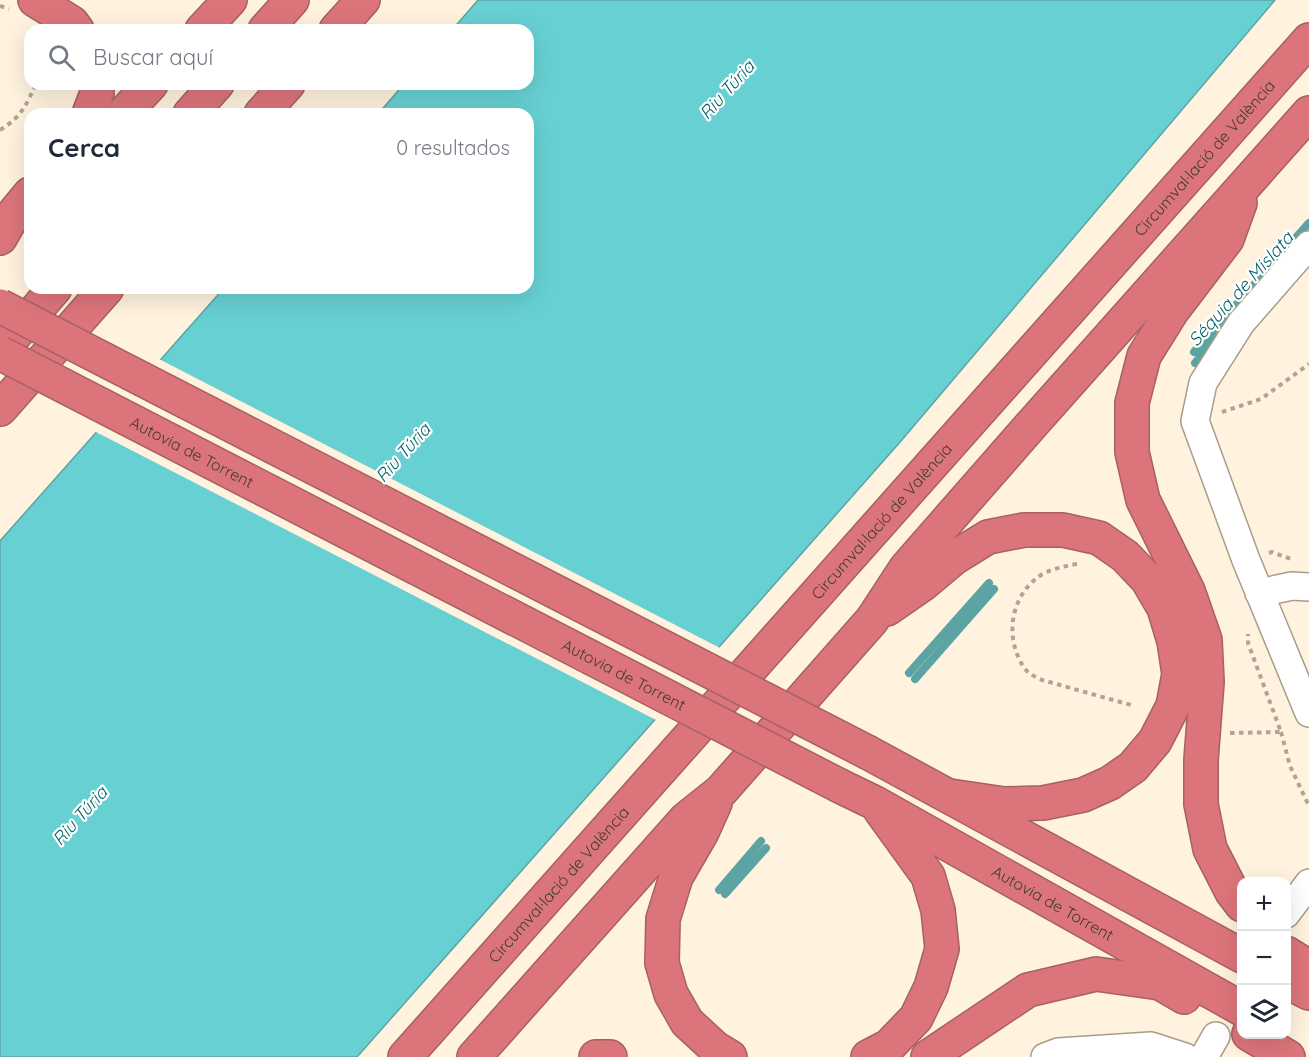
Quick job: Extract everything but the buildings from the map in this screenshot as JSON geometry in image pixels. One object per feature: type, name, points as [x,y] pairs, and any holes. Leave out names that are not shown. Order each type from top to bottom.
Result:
[{"type":"highway","points":[[35,0],[73,24]]},
{"type":"highway","points":[[208,24],[230,0]]},
{"type":"highway","points":[[270,24],[292,0]]},
{"type":"highway","points":[[341,24],[363,0]]},
{"type":"highway","name":"Circumval·lació de València","points":[[405,1057],[1309,40]]},
{"type":"highway","points":[[91,108],[97,90]]},
{"type":"highway","points":[[129,108],[145,90]]},
{"type":"highway","points":[[195,108],[212,90]]},
{"type":"highway","points":[[266,108],[283,90]]},
{"type":"highway","points":[[474,1057],[686,819],[721,791],[872,620],[906,568],[1309,113]]},
{"type":"highway","points":[[1237,898],[1210,849],[1201,804],[1201,760],[1207,682],[1205,640],[1188,591],[1143,500],[1132,452],[1132,403],[1144,356],[1172,311],[1227,239],[1248,182]]},
{"type":"highway","points":[[0,239],[15,212],[24,201]]},
{"type":"highway","points":[[0,239],[24,217]]},
{"type":"highway","points":[[0,319],[24,292]]},
{"type":"highway","points":[[0,352],[50,294]]},
{"type":"highway","points":[[0,409],[102,294]]},
{"type":"highway","points":[[0,306],[869,753],[1237,953]]},
{"type":"highway","name":"Autovia de Torrent","points":[[0,352],[875,803],[1237,1006]]},
{"type":"highway","points":[[872,620],[923,584],[954,558],[988,537],[1024,530],[1063,530],[1099,538],[1125,556],[1147,579],[1164,608],[1174,641],[1179,674],[1173,706],[1155,741],[1133,767],[1110,783],[1083,795],[1043,803],[1004,804],[950,796]]},
{"type":"highway","points":[[721,791],[702,832],[676,877],[663,919],[662,963],[671,994],[687,1022],[715,1048],[730,1057]]},
{"type":"highway","points":[[868,1057],[889,1046],[916,1018],[931,987],[942,949],[938,910],[928,876],[875,803]]},
{"type":"highway","points":[[1291,956],[1309,967]]},
{"type":"highway","points":[[928,1057],[1028,990],[1096,974],[1160,983],[1220,1041]]},
{"type":"highway","points":[[1291,983],[1309,993]]},
{"type":"highway","points":[[1291,1036],[1309,1047]]},
{"type":"highway","points":[[1256,1039],[1288,1057]]},
{"type":"highway","points":[[596,1057],[610,1057]]},
{"type":"street","points":[[1309,245],[1241,323],[1203,383],[1195,421],[1246,560],[1309,713]]},
{"type":"street","points":[[1259,593],[1292,586],[1309,587]]},
{"type":"street","points":[[1291,908],[1309,883]]},
{"type":"street","points":[[1045,1057],[1058,1052],[1152,1046],[1185,1057]]},
{"type":"path","points":[[24,108],[33,90]]},
{"type":"path","points":[[0,130],[13,122],[24,109]]},
{"type":"path","points":[[1195,421],[1261,399],[1309,364]]},
{"type":"path","points":[[1266,554],[1272,552],[1300,561]]},
{"type":"path","points":[[1086,565],[1060,567],[1040,576],[1029,586],[1016,605],[1011,627],[1014,646],[1021,664],[1029,673],[1042,680],[1131,705]]},
{"type":"path","points":[[1248,624],[1248,643],[1281,732],[1290,766],[1309,806]]},
{"type":"path","points":[[1226,733],[1281,732]]},
{"type":"water","name":"Riu Túria","points":[[478,0],[1275,0],[901,441],[357,1057],[0,1057],[0,541],[219,294],[534,294],[534,108],[383,108],[399,90],[534,90],[534,24],[457,24]]},
{"type":"pier","points":[[157,358],[722,649],[658,721],[94,431]]},
{"type":"waterway","points":[[1194,352],[1309,223]]},
{"type":"waterway","name":"Séquia de Mislata","points":[[1195,363],[1218,337]]},
{"type":"waterway","points":[[909,673],[989,583]]},
{"type":"waterway","name":"Séquia de Mislata","points":[[915,679],[994,589]]},
{"type":"waterway","points":[[719,890],[761,841]]},
{"type":"waterway","name":"Séquia de Mislata","points":[[725,894],[766,848]]}]
